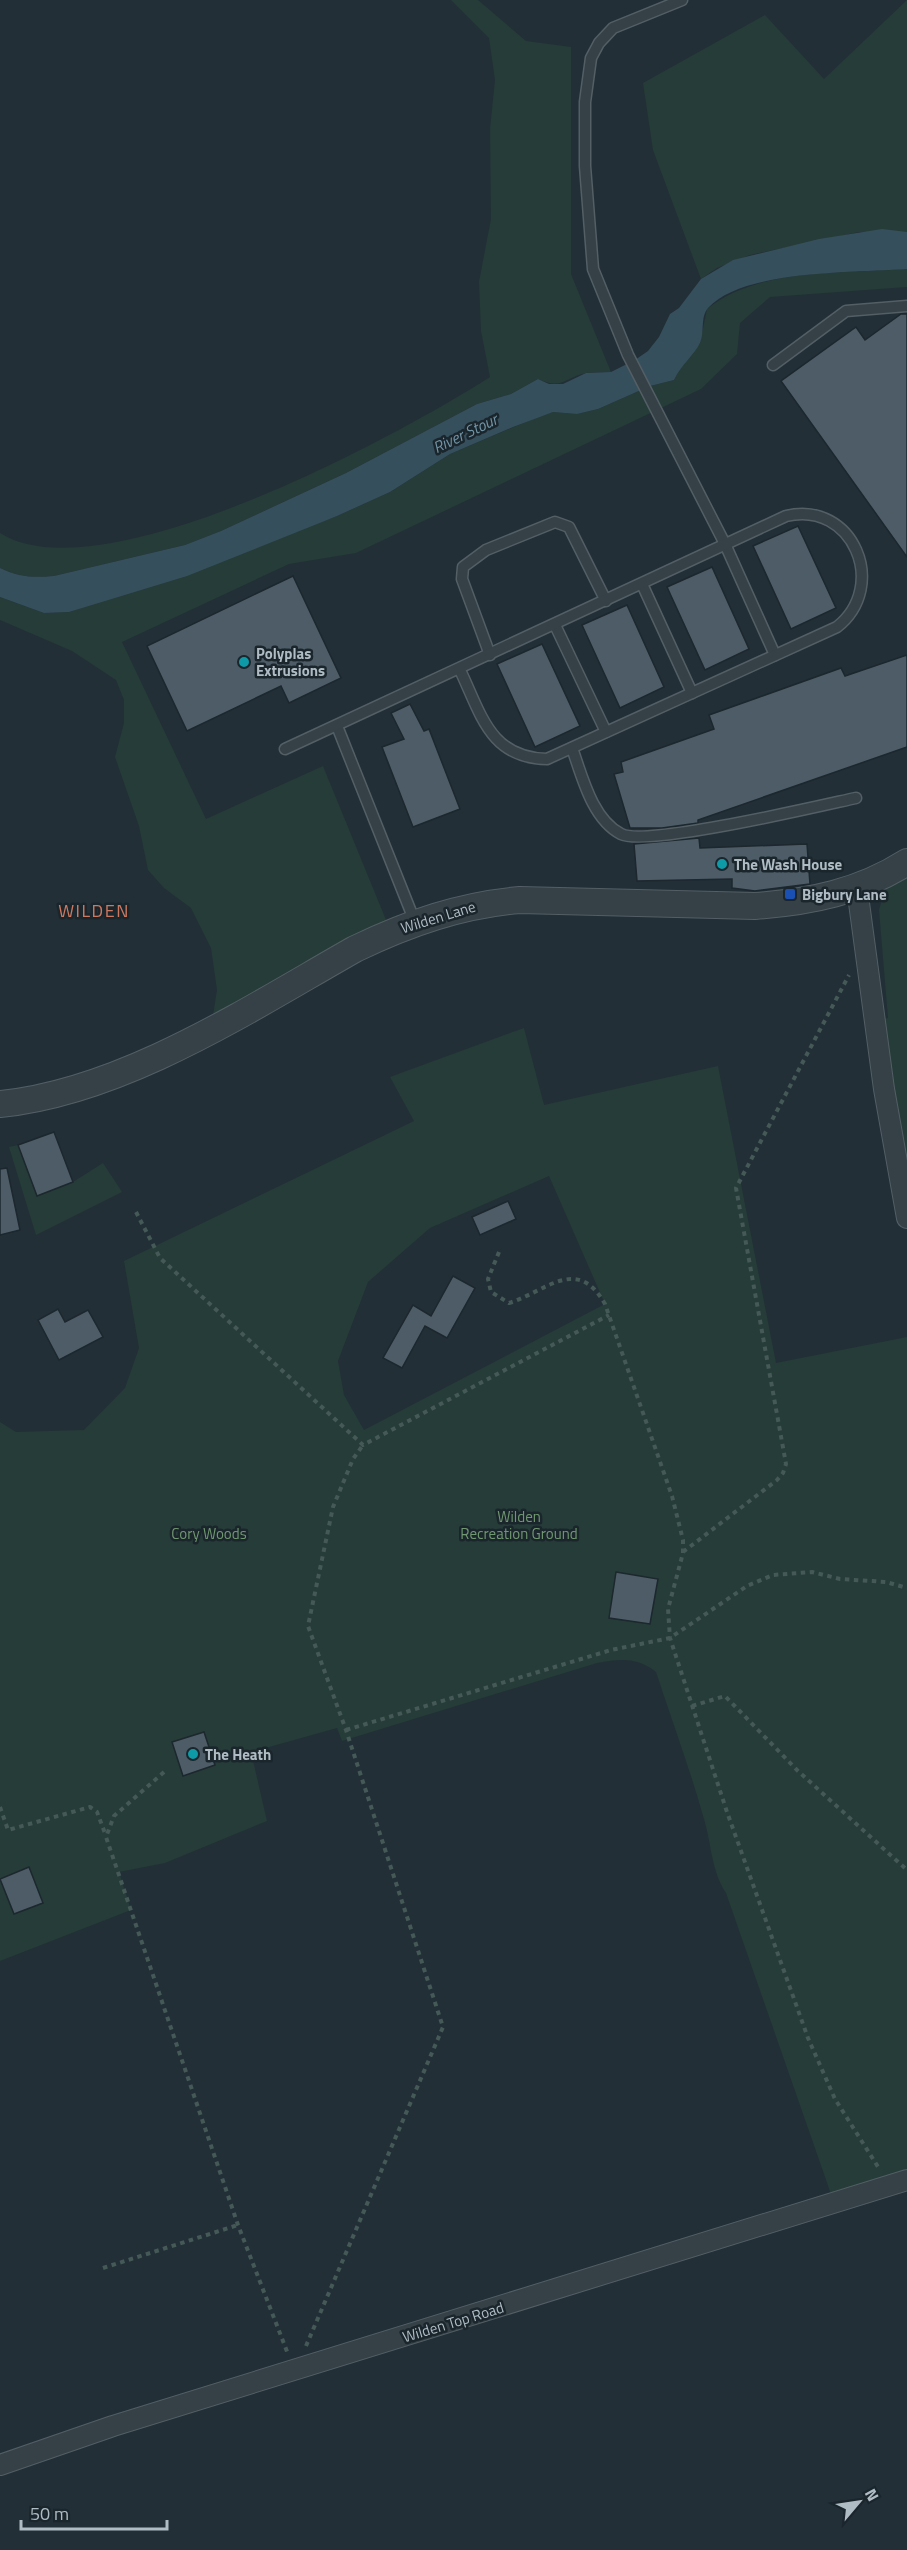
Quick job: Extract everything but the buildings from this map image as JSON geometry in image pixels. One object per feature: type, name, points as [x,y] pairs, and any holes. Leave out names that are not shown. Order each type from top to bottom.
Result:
[{"type":"street","name":"Wilden Lane","points":[[0,1104],[59,1095],[143,1064],[243,1012],[355,949],[415,922],[472,906],[520,900],[755,906],[819,898],[857,888],[907,862]]},
{"type":"street","points":[[857,888],[894,1154],[907,1218]]},
{"type":"street","name":"Wilden Top Road","points":[[0,2465],[113,2426],[898,2182]]},
{"type":"lane","points":[[681,0],[613,28],[599,43],[591,58],[585,102],[585,166],[593,269],[628,355],[653,399],[725,544],[775,655]]},
{"type":"lane","points":[[772,365],[846,311],[907,306]]},
{"type":"lane","points":[[285,749],[786,516],[813,513],[840,527],[858,552],[862,576],[861,588],[851,614],[837,627],[547,759],[529,759],[509,752],[492,738],[459,669]]},
{"type":"lane","points":[[490,654],[462,579],[463,567],[486,550],[555,522],[569,527],[606,601]]},
{"type":"lane","points":[[642,584],[692,693]]},
{"type":"lane","points":[[555,625],[606,732]]},
{"type":"lane","points":[[337,726],[415,922]]},
{"type":"lane","points":[[572,748],[591,797],[607,824],[622,835],[634,838],[688,832],[856,798]]},
{"type":"path","points":[[683,1553],[777,1480],[786,1464],[736,1188],[864,945]]},
{"type":"path","points":[[135,1212],[160,1258],[363,1445]]},
{"type":"path","points":[[499,1252],[488,1279],[491,1292],[502,1300],[509,1303],[560,1281],[578,1278],[590,1282],[597,1290],[609,1315],[672,1496],[683,1540],[683,1553],[668,1609],[670,1638],[692,1706],[808,2038],[835,2099],[898,2182]]},
{"type":"path","points":[[295,2371],[443,2027],[346,1730],[308,1626],[333,1507],[353,1459],[363,1445],[609,1315]]},
{"type":"path","points":[[346,1730],[611,1650],[670,1638],[747,1586],[773,1575],[812,1572],[840,1579],[886,1582],[907,1588]]},
{"type":"path","points":[[692,1706],[725,1696],[798,1771],[907,1870]]},
{"type":"path","points":[[106,1837],[114,1816],[164,1773]]},
{"type":"path","points":[[0,1807],[8,1830],[90,1807],[96,1812],[238,2225],[295,2371]]},
{"type":"path","points":[[103,2268],[238,2225]]},
{"type":"green space","points":[[451,0],[478,0],[526,41],[571,47],[571,274],[611,372],[586,373],[558,383],[538,379],[511,394],[477,404],[346,473],[221,531],[185,545],[54,576],[26,576],[0,568],[0,533],[46,547],[106,544],[175,527],[248,501],[321,469],[389,435],[490,377],[481,331],[479,282],[491,219],[490,129],[495,80],[489,38]]},
{"type":"green space","points":[[907,0],[907,232],[859,232],[750,255],[717,268],[701,279],[653,150],[643,83],[765,15],[824,79]]},
{"type":"green space","points":[[907,269],[907,287],[770,297],[740,323],[737,354],[701,389],[356,553],[289,564],[122,642],[206,819],[323,766],[391,932],[211,1028],[217,990],[211,948],[191,908],[164,888],[148,870],[139,826],[115,757],[124,723],[124,700],[116,680],[72,651],[0,620],[0,597],[44,613],[69,612],[337,516],[390,492],[450,454],[542,415],[553,412],[577,414],[598,409],[650,386],[674,380],[681,365],[700,343],[707,309],[728,295],[776,279],[802,275]]},
{"type":"green space","points":[[907,878],[907,1218],[875,1022],[888,1018],[879,910],[885,890]]},
{"type":"green space","points":[[524,1028],[544,1105],[718,1066],[776,1363],[907,1337],[907,2175],[832,2197],[726,1893],[717,1876],[699,1800],[656,1672],[642,1664],[628,1660],[597,1663],[342,1741],[337,1728],[251,1752],[267,1821],[165,1863],[119,1872],[131,1910],[0,1961],[0,1422],[16,1432],[84,1430],[125,1388],[139,1348],[124,1261],[414,1121],[390,1077]],"holes":[[[549,1176],[605,1304],[364,1430],[344,1395],[338,1361],[368,1282],[430,1228]]]},
{"type":"green space","points":[[18,1145],[37,1196],[73,1182],[103,1163],[122,1192],[36,1235],[9,1147]]},
{"type":"water","name":"River Stour","points":[[882,229],[907,232],[907,269],[802,275],[747,286],[725,295],[708,308],[703,320],[700,343],[674,380],[650,386],[598,409],[577,414],[553,412],[513,427],[450,454],[390,492],[337,516],[187,576],[69,612],[44,613],[0,597],[0,568],[26,576],[54,576],[185,545],[221,531],[346,473],[477,404],[511,394],[538,379],[549,384],[563,384],[586,373],[611,372],[648,351],[659,337],[670,314],[679,308],[701,279],[733,260],[819,239]]},
{"type":"place","name":"Polyplas Extrusions","points":[[244,662]]},
{"type":"place","name":"The Wash House","points":[[722,864]]},
{"type":"place","name":"Bigbury Lane","points":[[790,894]]},
{"type":"place","name":"The Heath","points":[[193,1754]]},
{"type":"district","name":"WILDEN","points":[[94,910]]},
{"type":"park label","name":"Wilden Recreation Ground","points":[[519,1524]]},
{"type":"park label","name":"Cory Woods","points":[[209,1533]]}]
